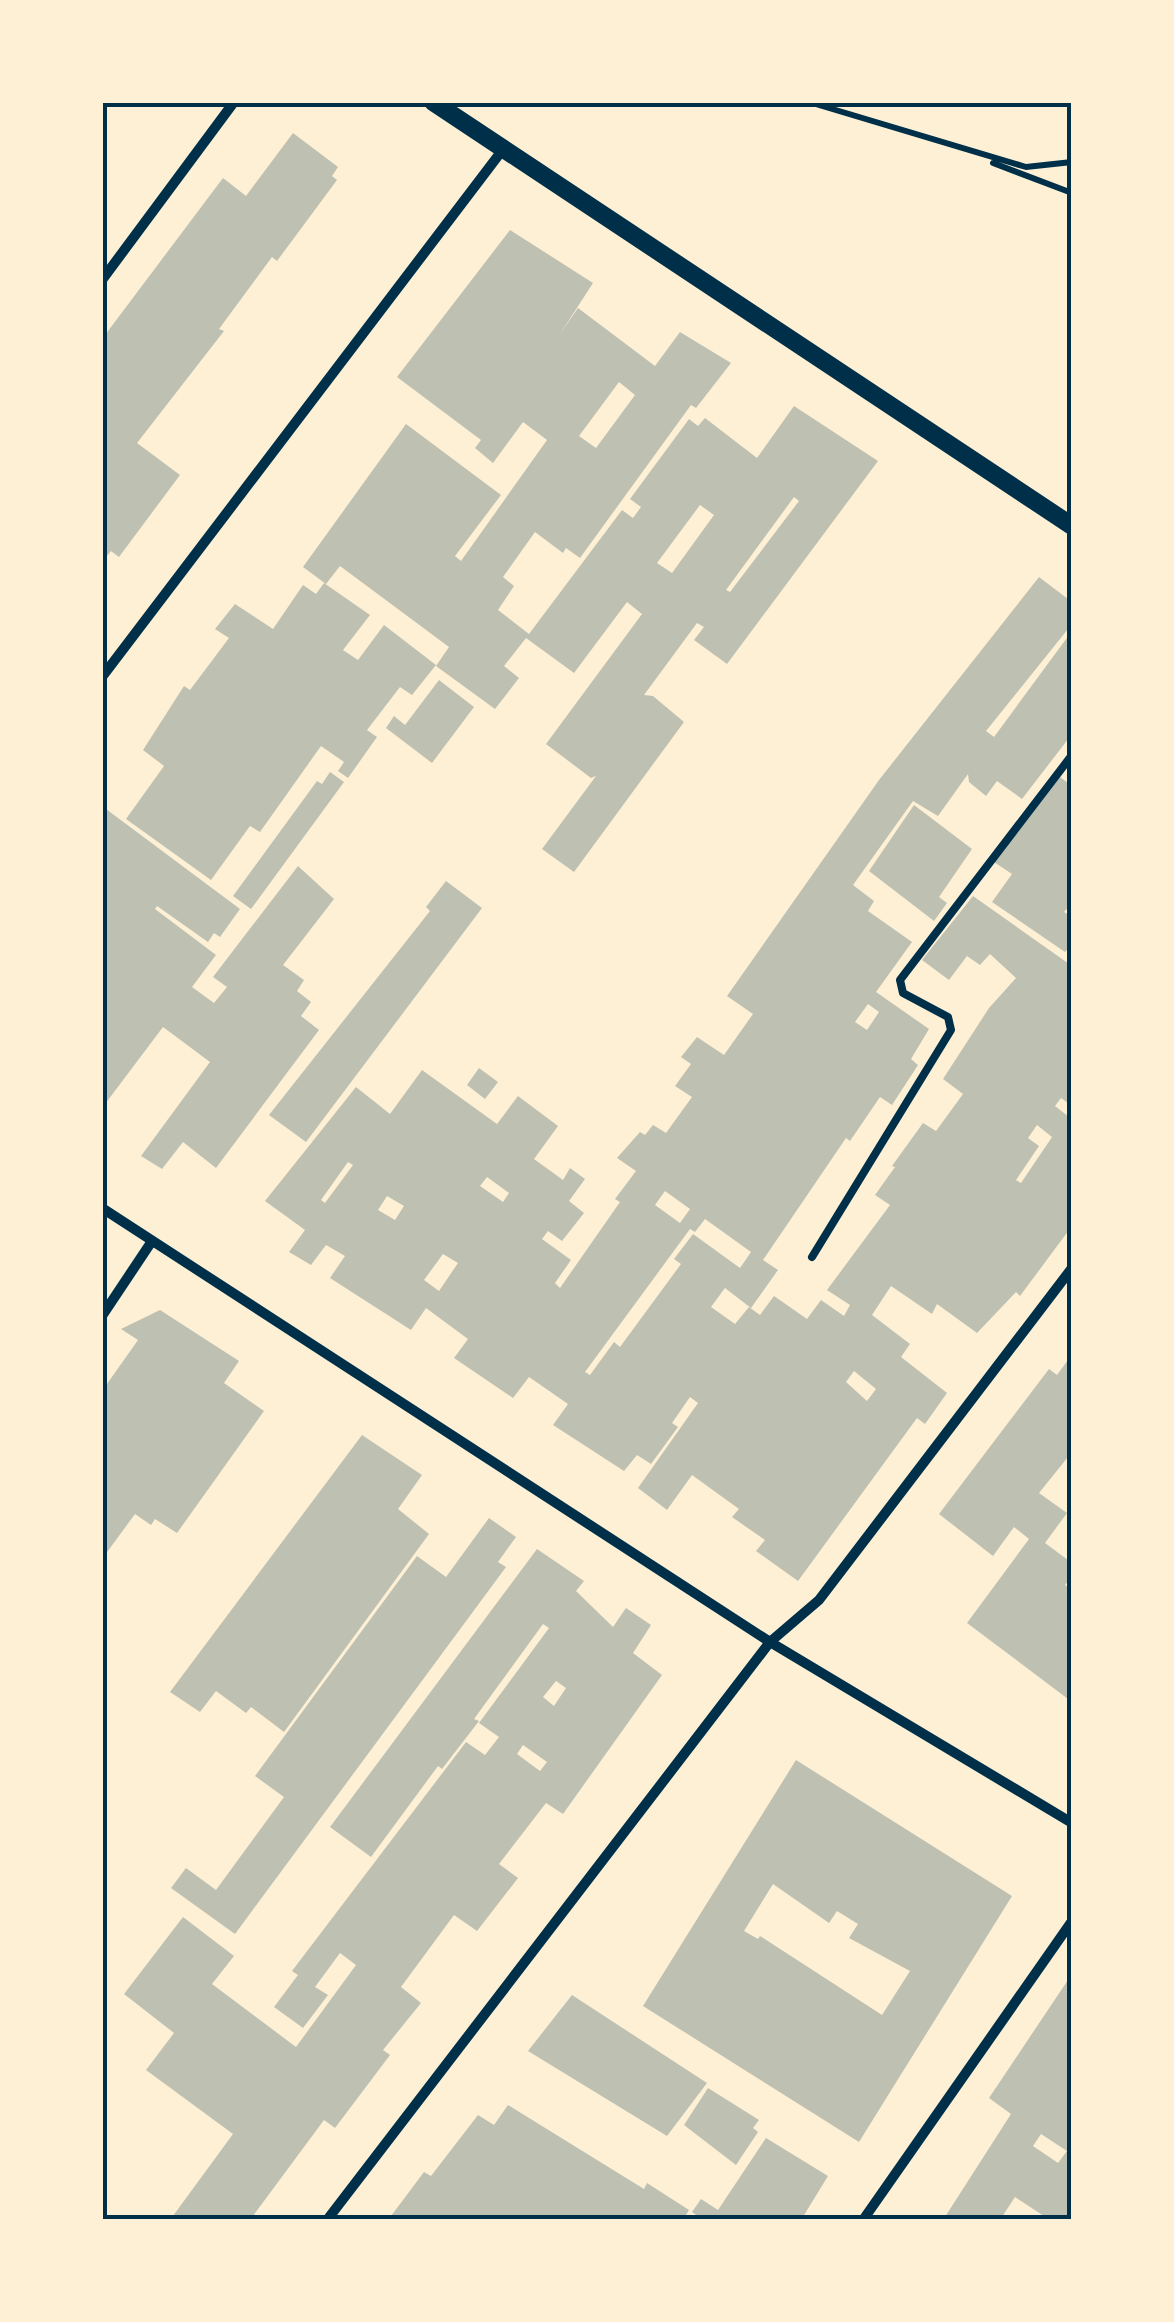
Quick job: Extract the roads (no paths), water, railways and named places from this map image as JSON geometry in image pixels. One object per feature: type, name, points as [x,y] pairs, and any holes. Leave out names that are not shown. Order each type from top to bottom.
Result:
[{"type":"street","points":[[102,280],[234,102]]},
{"type":"street","points":[[433,102],[1072,526]]},
{"type":"street","points":[[102,677],[505,147]]},
{"type":"street","points":[[102,1208],[770,1642],[1072,1823]]},
{"type":"street","points":[[102,1316],[152,1240]]},
{"type":"street","points":[[326,2220],[770,1642],[819,1600],[1072,1268]]},
{"type":"street","points":[[864,2220],[1072,1921]]},
{"type":"lane","points":[[812,1256],[951,1030],[948,1017],[903,993],[900,980],[1072,755]]}]
